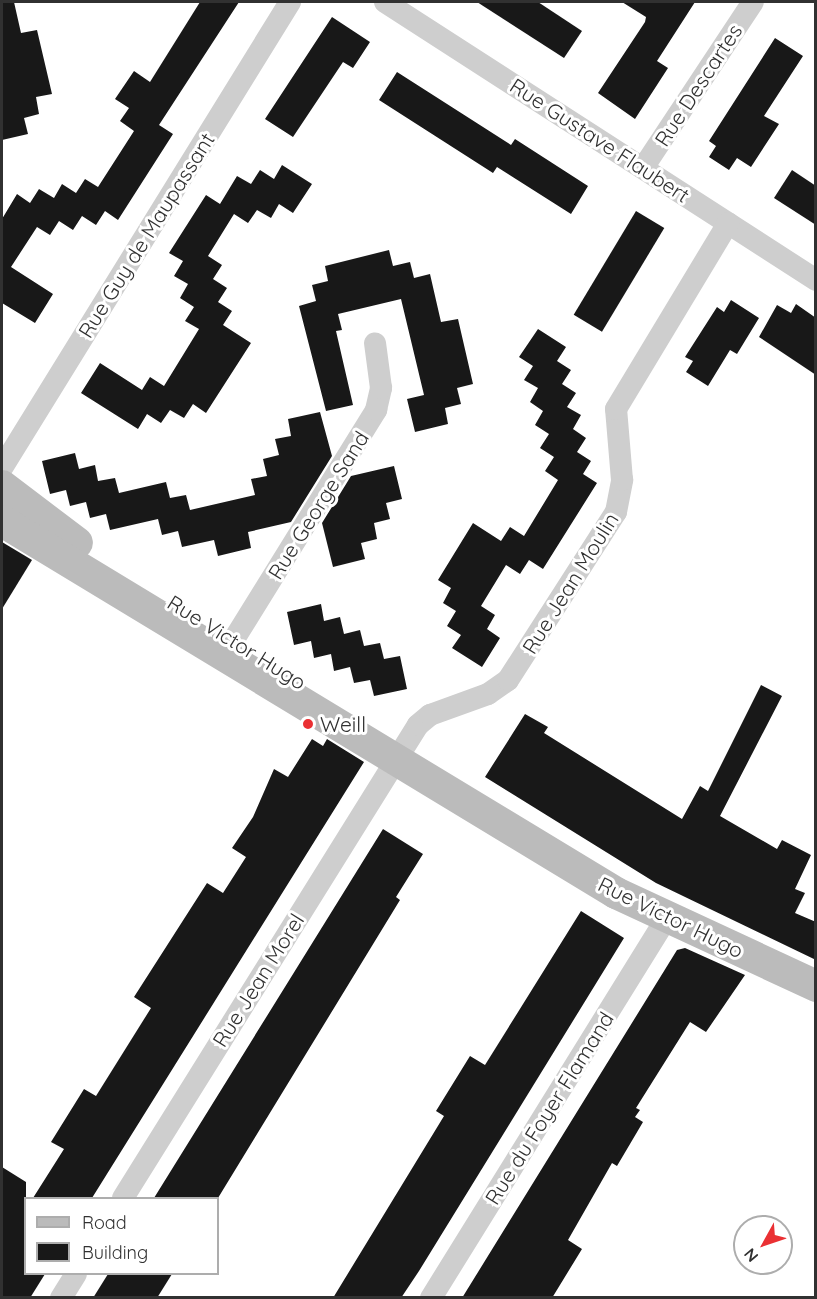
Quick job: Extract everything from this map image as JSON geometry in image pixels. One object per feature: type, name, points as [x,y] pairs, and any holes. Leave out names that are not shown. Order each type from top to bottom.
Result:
[{"type":"street","name":"Rue Guy de Maupassant","points":[[2,468],[290,2]]},
{"type":"street","name":"Rue Gustave Flaubert","points":[[385,2],[816,280]]},
{"type":"street","name":"Rue Descartes","points":[[644,168],[753,2]]},
{"type":"street","name":"Rue Jean Moulin","points":[[397,756],[430,715],[488,694],[508,680],[616,512],[622,480],[616,409],[728,223]]},
{"type":"street","name":"Rue George Sand","points":[[228,649],[376,410],[381,388],[375,343]]},
{"type":"street","name":"Rue Victor Hugo","points":[[2,486],[61,534],[228,649],[616,893],[816,986]]},
{"type":"street","name":"Rue Victor Hugo","points":[[2,521],[228,649]]},
{"type":"street","name":"Rue Jean Morel","points":[[124,1197],[397,756]]},
{"type":"street","name":"Rue du Foyer Flamand","points":[[431,1298],[667,918]]},
{"type":"street","points":[[61,1298],[75,1275]]},
{"type":"building","points":[[2,2],[14,2],[21,33],[37,30],[52,94],[36,97],[39,114],[24,118],[28,134],[2,140]]},
{"type":"building","points":[[200,2],[239,2],[159,125],[173,134],[118,220],[105,211],[96,225],[82,216],[73,230],[59,221],[50,235],[37,227],[11,267],[53,294],[35,323],[2,303],[2,219],[17,194],[30,203],[39,189],[54,198],[62,184],[76,193],[85,179],[98,187],[134,131],[120,121],[129,108],[115,99],[134,71],[150,82]]},
{"type":"building","points":[[477,2],[538,2],[582,31],[564,58]]},
{"type":"building","points":[[622,2],[695,2],[657,61],[668,68],[635,119],[598,93],[645,22],[646,17]]},
{"type":"building","points":[[332,17],[370,42],[353,68],[343,62],[293,137],[265,119]]},
{"type":"building","points":[[775,38],[803,56],[764,116],[779,124],[751,167],[737,158],[729,170],[709,157],[716,146],[709,141]]},
{"type":"building","points":[[397,72],[511,145],[515,139],[588,186],[571,214],[497,167],[493,173],[379,100]]},
{"type":"building","points":[[282,165],[312,184],[293,213],[279,204],[271,218],[257,210],[248,223],[234,214],[208,256],[222,265],[213,279],[227,288],[218,302],[232,311],[223,325],[251,343],[206,413],[193,404],[184,418],[170,410],[161,423],[147,414],[138,429],[81,393],[100,363],[142,390],[150,377],[164,386],[199,329],[185,321],[194,307],[180,298],[188,284],[174,276],[183,261],[169,253],[206,195],[220,204],[237,176],[251,184],[260,170],[274,179]]},
{"type":"building","points":[[792,170],[816,186],[816,225],[774,198]]},
{"type":"building","points":[[636,211],[664,228],[602,332],[574,315]]},
{"type":"building","points":[[389,250],[393,266],[410,262],[414,278],[430,274],[441,322],[458,319],[473,384],[457,388],[461,404],[445,408],[448,424],[415,432],[407,399],[424,395],[401,299],[338,314],[342,330],[336,331],[353,405],[326,411],[299,306],[316,301],[312,285],[328,281],[325,266]]},
{"type":"building","points":[[731,300],[759,318],[737,354],[730,350],[708,386],[686,372],[693,361],[685,357],[717,307],[724,312]]},
{"type":"building","points":[[796,304],[816,318],[816,375],[759,337],[777,305],[791,313]]},
{"type":"building","points":[[538,329],[566,347],[557,361],[571,370],[562,384],[576,393],[567,407],[581,415],[573,429],[586,438],[577,452],[591,461],[583,474],[597,483],[543,569],[529,560],[520,574],[506,565],[481,606],[495,615],[487,629],[500,638],[482,667],[452,648],[461,635],[447,626],[456,611],[443,603],[451,588],[438,580],[473,523],[501,541],[510,527],[524,536],[558,480],[545,471],[554,457],[540,448],[549,434],[535,425],[543,411],[530,402],[538,388],[524,380],[533,366],[519,357]]},
{"type":"building","points":[[320,412],[332,456],[291,522],[248,532],[251,548],[218,556],[214,540],[182,547],[178,531],[162,535],[158,519],[110,530],[106,514],[90,518],[86,502],[70,506],[66,490],[50,494],[42,461],[75,453],[79,469],[95,465],[98,481],[115,478],[119,493],[166,482],[170,498],[186,495],[190,510],[255,495],[251,479],[267,476],[263,459],[279,455],[275,439],[291,436],[288,419]]},
{"type":"building","points":[[394,466],[402,499],[386,503],[390,519],[374,523],[377,539],[361,543],[365,559],[333,567],[322,523],[351,476]]},
{"type":"building","points":[[2,542],[32,560],[2,609]]},
{"type":"building","points":[[321,604],[324,621],[340,617],[344,634],[360,630],[364,646],[380,643],[384,659],[400,656],[407,689],[374,696],[370,680],[354,683],[350,667],[334,671],[331,654],[314,658],[311,641],[294,645],[287,612]]},
{"type":"building","points":[[761,685],[782,696],[720,816],[777,849],[782,840],[811,855],[795,889],[805,893],[795,913],[816,922],[816,960],[656,883],[485,777],[525,714],[548,727],[544,733],[682,819],[700,786],[708,791]]},
{"type":"building","points":[[312,739],[323,746],[327,739],[364,762],[93,1197],[34,1197],[64,1149],[51,1142],[84,1089],[96,1096],[151,1008],[134,997],[207,883],[223,893],[246,857],[232,848],[253,817],[274,769],[288,777]]},
{"type":"building","points":[[383,829],[423,854],[396,897],[400,900],[219,1197],[155,1197]]},
{"type":"building","points":[[581,911],[624,938],[419,1271],[401,1298],[333,1298],[444,1116],[436,1111],[470,1056],[485,1065]]},
{"type":"building","points":[[685,948],[745,975],[706,1032],[690,1022],[636,1108],[640,1110],[635,1117],[643,1122],[617,1166],[612,1163],[568,1240],[582,1249],[552,1298],[462,1298],[677,950]]},
{"type":"building","points":[[2,1167],[26,1182],[24,1275],[44,1275],[30,1298],[2,1298]]},
{"type":"building","points":[[107,1275],[171,1275],[157,1298],[93,1298]]},
{"type":"place","name":"Weill","points":[[308,724]]}]
